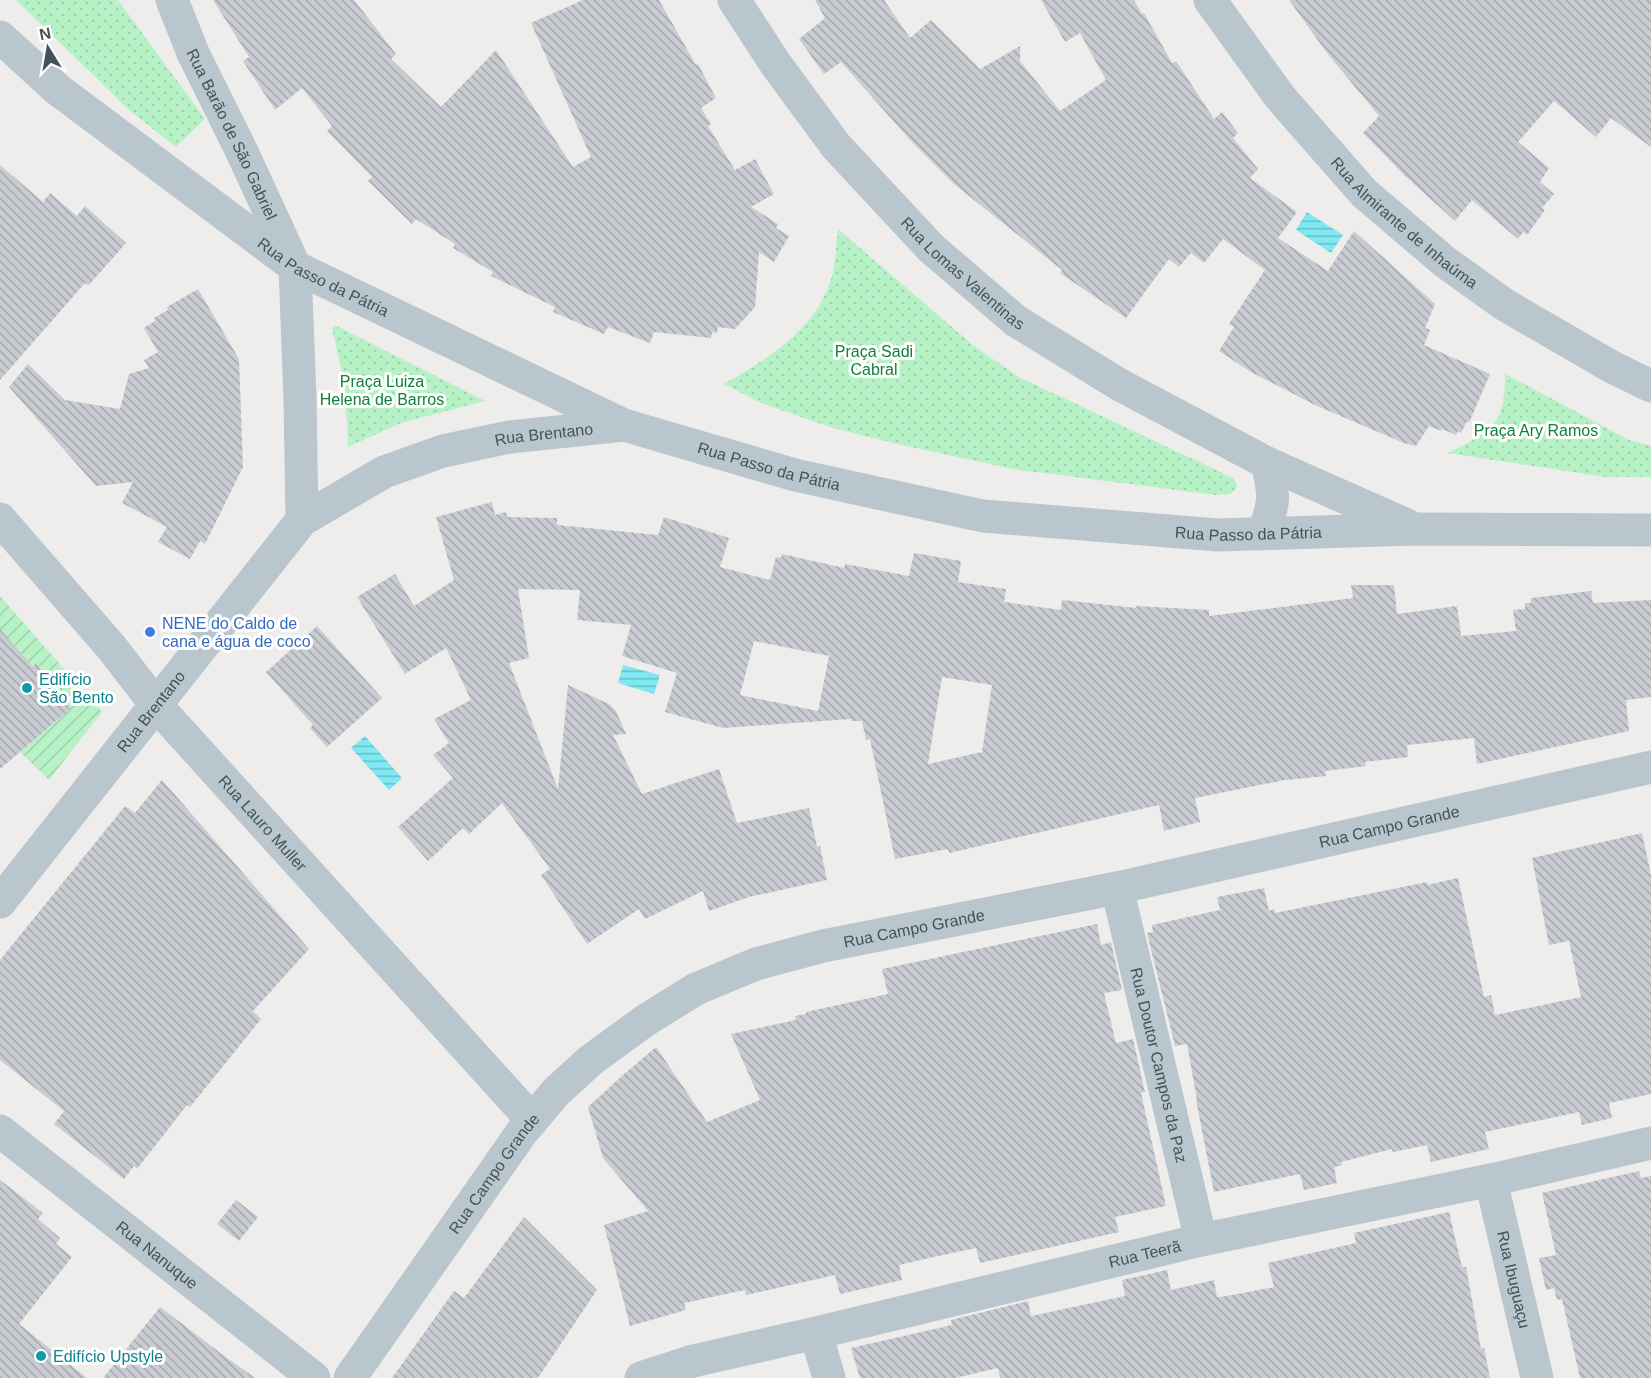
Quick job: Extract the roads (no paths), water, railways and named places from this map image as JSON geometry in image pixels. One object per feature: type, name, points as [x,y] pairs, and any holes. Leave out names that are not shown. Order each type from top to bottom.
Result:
[{"type":"street","name":"Rua Barão de São Gabriel","points":[[172,0],[194,53],[295,267]]},
{"type":"street","name":"Rua Lomas Valentinas","points":[[734,0],[775,63],[836,146],[931,248],[1016,321],[1120,385],[1267,463],[1414,529]]},
{"type":"street","name":"Rua Almirante de Inhaúma","points":[[1210,0],[1280,97],[1364,193],[1445,262],[1505,305],[1612,367],[1651,386]]},
{"type":"street","name":"Rua Passo da Pátria","points":[[0,37],[57,89],[295,267],[624,425],[795,475],[982,516],[1218,535],[1414,529],[1651,530]]},
{"type":"street","points":[[295,267],[302,520]]},
{"type":"street","name":"Rua Brentano","points":[[0,903],[302,520],[384,472],[443,451],[510,436],[624,425]]},
{"type":"street","points":[[1263,534],[1272,512],[1274,499],[1267,463]]},
{"type":"street","name":"Rua Lomas Valentinas","points":[[1267,463],[1333,532]]},
{"type":"street","name":"Rua Lauro Muller","points":[[0,519],[112,648],[156,705],[532,1120]]},
{"type":"street","name":"Rua Campo Grande","points":[[350,1378],[532,1120],[556,1092],[591,1060],[646,1020],[696,989],[756,964],[823,946],[1117,888],[1651,767]]},
{"type":"street","name":"Rua Doutor Campos da Paz","points":[[1117,888],[1201,1240]]},
{"type":"street","name":"Rua Nanuque","points":[[0,1131],[314,1378]]},
{"type":"street","name":"Rua Teerã","points":[[641,1378],[693,1361],[1201,1240],[1491,1180],[1651,1143]]},
{"type":"street","name":"Rua Ibuguaçu","points":[[1491,1180],[1537,1378]]},
{"type":"street","points":[[816,1333],[829,1378]]},
{"type":"water","points":[[1307,212],[1343,235],[1331,253],[1296,230]]},
{"type":"water","points":[[623,665],[660,675],[654,694],[618,683]]},
{"type":"water","points":[[365,736],[402,778],[389,790],[351,748]]},
{"type":"place","name":"NENE do Caldo de cana e água de coco","points":[[150,632]]},
{"type":"place","name":"Edifício São Bento","points":[[27,688]]},
{"type":"place","name":"Edifício Upstyle","points":[[41,1356]]},
{"type":"park label","name":"Praça Sadi Cabral","points":[[874,360]]},
{"type":"park label","name":"Praça Luiza Helena de Barros","points":[[382,390]]},
{"type":"park label","name":"Praça Ary Ramos","points":[[1536,430]]}]
